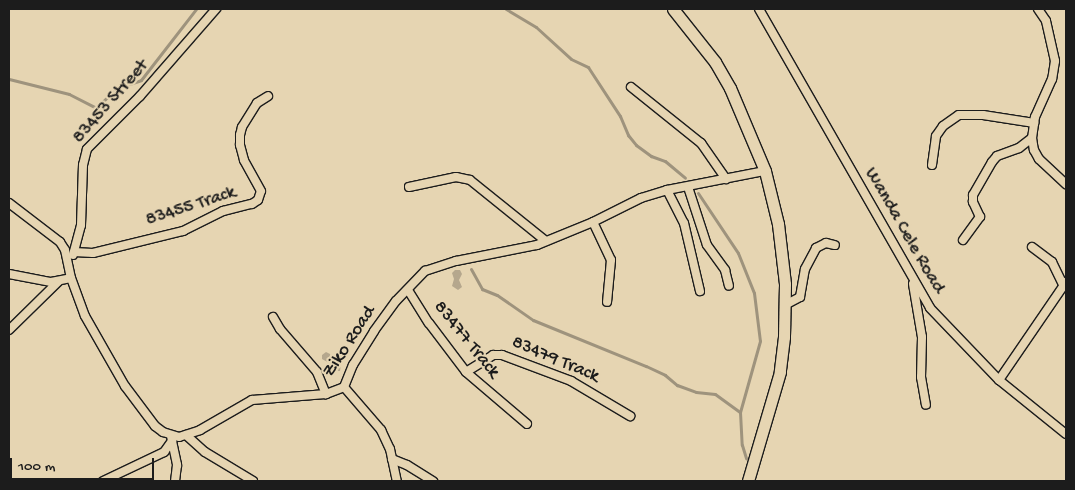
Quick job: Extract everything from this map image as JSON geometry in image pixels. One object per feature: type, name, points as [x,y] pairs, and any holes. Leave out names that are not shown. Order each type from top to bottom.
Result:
[{"type":"main road","points":[[673,9],[715,62],[730,88],[765,171],[778,224],[785,284],[780,372],[748,481]]},
{"type":"street","name":"83453 Street","points":[[69,264],[81,225],[83,165],[87,150],[140,96],[216,9]]},
{"type":"street","name":"Wanda Cele Road","points":[[759,9],[930,308],[999,380],[1066,434]]},
{"type":"street","points":[[1038,9],[1046,22],[1055,62],[1052,79],[1034,122],[1032,138],[1034,150],[1039,158],[1066,184]]},
{"type":"street","points":[[631,87],[701,143],[726,179]]},
{"type":"street","name":"83455 Track","points":[[74,252],[93,253],[183,231],[223,211],[252,204],[258,200],[261,191],[244,160],[240,145],[240,135],[242,127],[257,103],[268,96]]},
{"type":"street","points":[[932,164],[936,136],[942,126],[959,115],[982,115],[1034,122]]},
{"type":"street","points":[[963,240],[978,220],[973,195],[992,162],[997,156],[1019,148],[1032,138]]},
{"type":"street","name":"Ziko Road","points":[[172,439],[214,423],[252,400],[326,394],[344,387],[353,365],[374,331],[396,301],[425,271],[435,266],[515,251],[593,222],[641,198],[668,190],[765,171]]},
{"type":"street","points":[[409,187],[456,177],[470,180],[546,240]]},
{"type":"street","points":[[688,187],[707,245],[725,270],[729,286]]},
{"type":"street","points":[[668,190],[684,223],[700,291]]},
{"type":"street","points":[[9,203],[60,242],[65,250],[71,278],[86,316],[125,386],[146,418],[172,439],[176,465],[175,481]]},
{"type":"street","points":[[593,222],[611,260],[607,302]]},
{"type":"street","points":[[785,305],[800,297],[805,268],[816,248],[826,243],[835,245]]},
{"type":"street","points":[[999,380],[1065,284],[1052,262],[1032,246]]},
{"type":"street","points":[[9,274],[58,282],[71,278]]},
{"type":"street","points":[[912,279],[922,337],[921,377],[926,405]]},
{"type":"street","points":[[9,330],[58,282]]},
{"type":"street","name":"83477 Track","points":[[408,290],[429,323],[466,372],[527,424]]},
{"type":"street","points":[[273,317],[317,372],[326,394]]},
{"type":"street","name":"83479 Track","points":[[466,372],[493,355],[502,355],[571,381],[630,416]]},
{"type":"street","points":[[344,387],[381,430],[392,459],[397,481]]},
{"type":"street","points":[[186,435],[205,452],[253,481]]},
{"type":"street","points":[[103,481],[159,454],[172,439]]},
{"type":"street","points":[[392,459],[407,465],[433,481]]},
{"type":"building","points":[[455,270],[460,270],[462,274],[459,280],[462,287],[458,290],[452,286],[454,279],[452,273]]},
{"type":"building","points":[[326,352],[330,354],[332,361],[341,364],[340,371],[335,371],[331,364],[322,359],[322,355]]},
{"type":"waterway","points":[[9,79],[69,94],[96,108],[117,88],[141,80],[196,9]]},
{"type":"waterway","points":[[506,9],[536,27],[571,59],[588,67],[620,116],[628,135],[636,145],[651,156],[665,161],[685,178]]},
{"type":"waterway","points":[[698,193],[738,253],[754,293],[760,341],[740,412],[742,445],[746,458]]},
{"type":"waterway","points":[[471,269],[482,289],[497,295],[533,320],[646,366],[665,375],[677,385],[696,392],[715,394],[740,412]]}]
